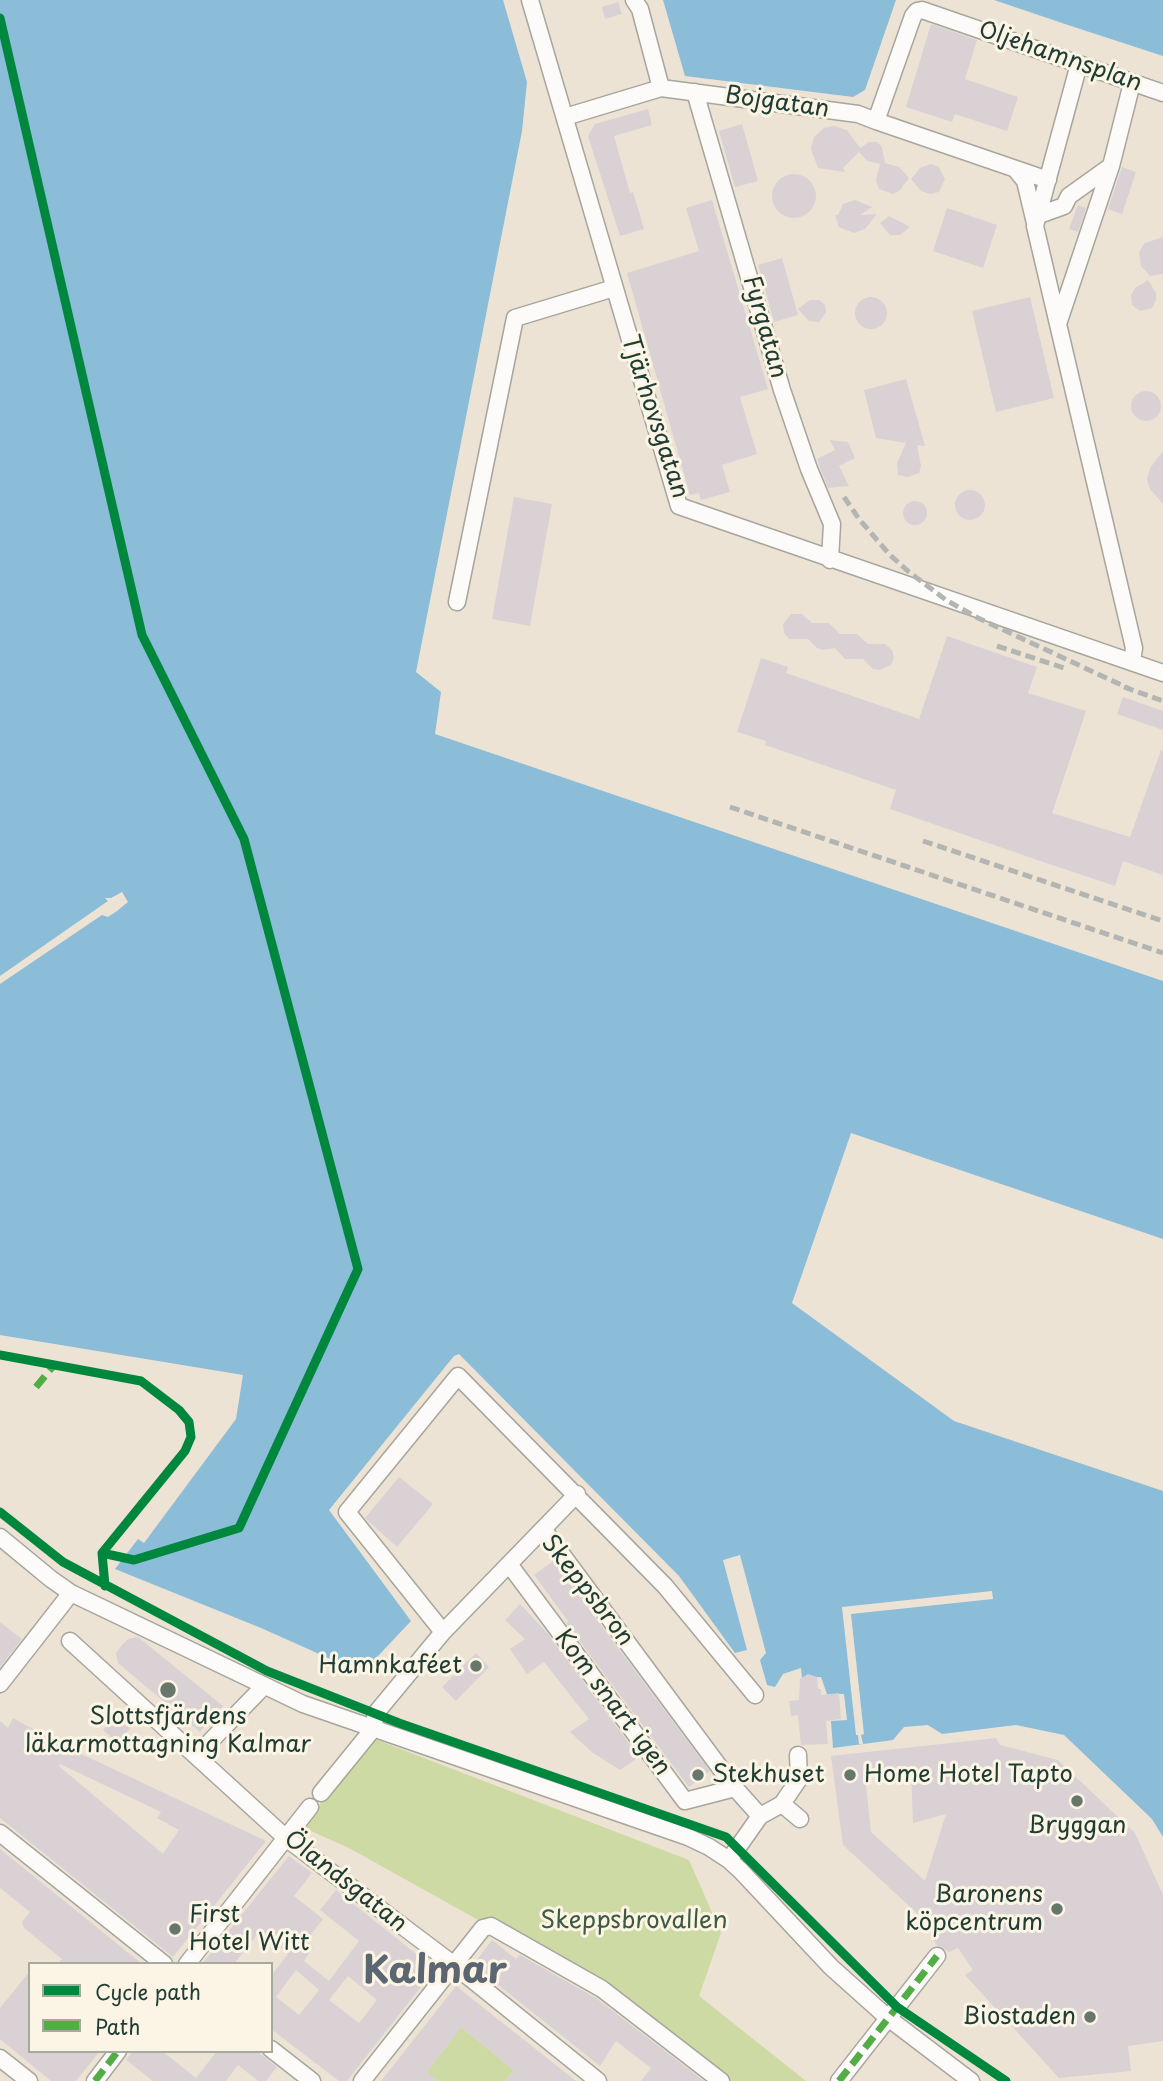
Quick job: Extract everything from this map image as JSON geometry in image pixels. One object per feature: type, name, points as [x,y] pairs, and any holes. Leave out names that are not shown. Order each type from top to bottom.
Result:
[{"type":"street","name":"Tjärhovsgatan","points":[[530,0],[679,506],[1163,673]]},
{"type":"street","points":[[634,0],[640,9],[661,88]]},
{"type":"street","name":"Oljehamnsplan","points":[[876,121],[913,16],[917,11],[924,10],[1163,93]]},
{"type":"street","points":[[1037,220],[1079,64]]},
{"type":"street","points":[[1058,324],[1111,166],[1132,83]]},
{"type":"street","name":"Bojgatan","points":[[565,117],[661,88],[695,92],[859,114],[1048,180]]},
{"type":"street","name":"Fyrgatan","points":[[695,92],[782,390],[809,469],[832,524],[830,559]]},
{"type":"street","points":[[1037,220],[1064,206],[1069,196],[1111,166]]},
{"type":"street","points":[[1014,169],[1026,181],[1037,220],[1058,324],[1134,648],[1132,662]]},
{"type":"street","points":[[457,602],[515,318],[614,288]]},
{"type":"street","points":[[443,1632],[347,1512],[458,1376],[665,1586],[755,1695]]},
{"type":"street","points":[[543,1528],[577,1494]]},
{"type":"street","name":"Skeppsbron","points":[[321,1793],[373,1729],[376,1713],[443,1632],[543,1528],[735,1788],[760,1816]]},
{"type":"street","points":[[0,1537],[71,1593],[311,1707],[688,1837],[729,1860],[831,1967],[888,2018],[971,2081]]},
{"type":"street","name":"Kom snart igen","points":[[509,1564],[685,1801],[735,1788]]},
{"type":"street","points":[[0,1684],[71,1593]]},
{"type":"street","name":"Ölandsgatan","points":[[70,1641],[286,1838],[454,1965],[598,2081]]},
{"type":"street","points":[[196,1756],[264,1686]]},
{"type":"street","points":[[729,1860],[760,1816],[782,1804],[799,1779],[798,1755]]},
{"type":"street","points":[[782,1804],[800,1819]]},
{"type":"street","points":[[189,1962],[310,1807]]},
{"type":"street","points":[[0,1833],[161,1962]]},
{"type":"street","points":[[362,2081],[483,1928],[491,1926],[602,1989],[721,2081]]},
{"type":"street","points":[[839,2081],[937,1956]]},
{"type":"street","points":[[273,2051],[312,2081]]},
{"type":"street","points":[[95,2081],[116,2053]]},
{"type":"street","points":[[0,2058],[29,2081]]},
{"type":"green space","name":"Skeppsbrovallen","points":[[372,1738],[689,1860],[721,1933],[699,1996],[806,2081],[721,2081],[602,1989],[349,1848],[302,1827]]},
{"type":"green space","points":[[461,2027],[514,2070],[505,2081],[427,2081],[431,2076],[427,2072]]},
{"type":"water","points":[[0,0],[503,0],[527,82],[522,131],[416,672],[441,692],[435,734],[1163,981],[1163,1239],[851,1133],[792,1303],[954,1421],[1163,1491],[1163,1837],[1152,1819],[1064,1735],[1016,1725],[942,1734],[928,1725],[904,1727],[893,1740],[833,1748],[831,1721],[847,1720],[844,1694],[827,1694],[821,1677],[802,1678],[801,1668],[783,1674],[775,1687],[767,1685],[760,1660],[766,1653],[740,1555],[723,1560],[747,1650],[735,1653],[679,1576],[459,1354],[454,1356],[329,1510],[411,1621],[362,1673],[261,1628],[115,1569],[138,1539],[144,1543],[236,1419],[243,1375],[0,1335]]},
{"type":"water","points":[[663,0],[896,0],[865,90],[853,97],[685,76]]},
{"type":"water","points":[[994,0],[1163,0],[1163,56],[1068,25]]},
{"type":"pier","points":[[122,892],[128,902],[117,911],[108,917],[102,915],[0,984],[0,976],[108,901],[105,898]]},
{"type":"pier","points":[[992,1591],[993,1599],[851,1614],[864,1734],[861,1735],[863,1744],[859,1744],[842,1607]]},
{"type":"building","points":[[618,2],[622,14],[605,19],[602,7]]},
{"type":"building","points":[[931,24],[977,40],[965,79],[1018,97],[1007,131],[955,114],[952,122],[906,107]]},
{"type":"building","points":[[648,109],[652,125],[614,136],[630,193],[633,192],[644,229],[620,236],[588,136],[595,124]]},
{"type":"building","points":[[742,124],[758,181],[735,187],[719,131]]},
{"type":"building","points":[[834,126],[847,130],[860,148],[869,142],[877,142],[882,147],[885,163],[899,167],[909,178],[900,190],[893,194],[879,189],[876,180],[880,164],[867,161],[859,152],[843,168],[845,172],[818,168],[811,149],[814,137],[824,128]]},
{"type":"building","points":[[931,164],[939,167],[945,179],[939,192],[930,194],[921,191],[911,179],[920,168]]},
{"type":"building","points":[[1122,167],[1136,172],[1122,214],[1108,209]]},
{"type":"building","points":[[794,174],[803,175],[810,180],[815,187],[815,205],[810,212],[803,217],[794,218],[785,217],[778,212],[773,205],[772,196],[773,187],[778,180],[785,175]]},
{"type":"building","points":[[712,200],[768,389],[740,397],[757,454],[722,465],[730,492],[701,500],[699,493],[690,495],[627,273],[699,251],[686,208]]},
{"type":"building","points":[[855,200],[872,207],[860,215],[877,214],[865,229],[854,233],[839,227],[835,215],[838,215],[843,204]]},
{"type":"building","points":[[1078,205],[1086,208],[1078,232],[1069,229]]},
{"type":"building","points":[[947,208],[997,225],[983,268],[933,251]]},
{"type":"building","points":[[889,216],[910,227],[900,235],[890,235],[880,223]]},
{"type":"building","points":[[1163,237],[1163,274],[1150,276],[1141,266],[1139,252],[1145,243]]},
{"type":"building","points":[[782,258],[798,315],[774,322],[758,265]]},
{"type":"building","points":[[1148,280],[1156,293],[1156,300],[1152,308],[1140,311],[1132,305],[1131,295],[1135,288]]},
{"type":"building","points":[[871,297],[882,302],[887,313],[882,324],[871,329],[860,324],[855,313],[860,302]]},
{"type":"building","points":[[1030,297],[1054,398],[996,412],[972,311]]},
{"type":"building","points":[[810,300],[819,300],[825,305],[826,312],[819,322],[809,321],[798,309]]},
{"type":"building","points":[[906,379],[925,446],[917,445],[921,466],[919,473],[908,477],[898,475],[897,463],[906,443],[876,438],[864,390]]},
{"type":"building","points":[[1146,391],[1157,395],[1161,406],[1157,417],[1146,421],[1135,417],[1131,406],[1135,395]]},
{"type":"building","points":[[830,440],[848,442],[855,458],[839,466],[849,486],[828,488],[817,459],[835,450]]},
{"type":"building","points":[[1163,451],[1163,504],[1150,489],[1147,479],[1150,468]]},
{"type":"building","points":[[970,490],[981,494],[985,505],[981,516],[970,520],[959,516],[955,505],[959,494]]},
{"type":"building","points":[[514,497],[552,504],[530,626],[492,619]]},
{"type":"building","points":[[915,501],[926,508],[927,513],[920,524],[915,525],[904,518],[903,513],[910,502]]},
{"type":"building","points":[[791,614],[802,614],[812,623],[829,623],[840,634],[857,634],[868,644],[885,644],[892,650],[894,658],[891,665],[879,670],[873,669],[863,659],[845,659],[835,648],[823,650],[808,639],[789,639],[784,633],[783,624]]},
{"type":"building","points":[[947,636],[1037,667],[1028,693],[1086,711],[1052,813],[1130,837],[1161,750],[1163,751],[1163,875],[1123,861],[1115,886],[1046,863],[890,809],[896,790],[765,745],[766,741],[737,732],[761,658],[788,667],[786,673],[919,719]]},
{"type":"building","points":[[1123,697],[1163,711],[1163,730],[1117,714]]},
{"type":"building","points":[[399,1477],[433,1504],[397,1547],[365,1518]]},
{"type":"building","points":[[553,1561],[710,1771],[689,1787],[566,1623],[568,1621],[534,1575]]},
{"type":"building","points":[[520,1604],[548,1634],[639,1757],[620,1770],[593,1753],[570,1732],[589,1719],[544,1662],[527,1674],[510,1649],[525,1639],[505,1620]]},
{"type":"building","points":[[0,1622],[22,1639],[0,1667]]},
{"type":"building","points":[[138,1637],[223,1706],[200,1732],[118,1663],[116,1653],[122,1645],[128,1639]]},
{"type":"building","points":[[476,1653],[489,1667],[456,1701],[442,1687]]},
{"type":"building","points":[[808,1674],[817,1677],[821,1695],[839,1693],[841,1719],[826,1721],[828,1744],[801,1745],[798,1715],[791,1716],[789,1701],[799,1700],[800,1679]]},
{"type":"building","points":[[117,1714],[132,1726],[118,1743],[103,1730]]},
{"type":"building","points":[[13,1718],[56,1742],[266,1841],[173,1957],[0,1818],[0,1721],[8,1728]],"holes":[[[60,1764],[161,1812],[157,1818],[179,1830],[163,1854],[59,1766]]]},
{"type":"building","name":"Baronens köpcentrum","points":[[996,1738],[1000,1745],[1058,1760],[1135,1833],[1163,1895],[1163,2041],[1128,2046],[1131,2071],[1059,2078],[965,1975],[973,1970],[958,1948],[949,1952],[937,1946],[932,1937],[933,1928],[843,1845],[831,1756]],"holes":[[[911,1770],[913,1823],[946,1814],[925,1881],[871,1832],[865,1776]]]},
{"type":"building","points":[[0,1849],[140,1962],[59,1962],[62,1959],[24,1928],[22,1922],[30,1912],[0,1888]]},
{"type":"building","points":[[289,1856],[312,1873],[294,1896],[323,1919],[306,1941],[313,1947],[304,1961],[329,1981],[359,1941],[320,1910],[336,1890],[435,1969],[347,2081],[339,2081],[273,2031],[273,1973],[288,1954],[260,1931],[236,1962],[204,1962]],"holes":[[[296,1970],[319,1990],[299,2015],[276,1997]],[[348,1976],[377,2000],[359,2023],[329,2000]]]},
{"type":"building","points":[[492,1940],[516,1959],[520,1955],[596,1998],[704,2081],[641,2081],[651,2068],[616,2041],[600,2066],[473,1965]]},
{"type":"building","points":[[28,1973],[28,2053],[98,2053],[76,2081],[51,2081],[0,2039],[0,2008]]},
{"type":"building","points":[[456,1986],[576,2081],[505,2081],[514,2070],[461,2027],[427,2072],[439,2081],[381,2081]]},
{"type":"building","points":[[131,2053],[165,2053],[196,2078],[215,2053],[260,2053],[277,2067],[266,2081],[258,2081],[238,2065],[226,2081],[153,2081],[126,2060]]},
{"type":"ferry route","points":[[0,18],[142,635],[244,839],[358,1269],[239,1528],[134,1560]]},
{"type":"railway","points":[[844,497],[890,555],[946,600],[978,618],[1132,690]]},
{"type":"railway","points":[[997,646],[1064,668]]},
{"type":"railway","points":[[1124,687],[1163,701]]},
{"type":"railway","points":[[730,807],[1163,953]]},
{"type":"railway","points":[[923,841],[1163,921]]},
{"type":"marked path","points":[[36,1387],[54,1365]]},
{"type":"marked path","points":[[839,2081],[937,1956]]},
{"type":"marked path","points":[[95,2081],[116,2053]]},
{"type":"cycle path","points":[[0,18],[142,635],[244,839],[358,1269],[239,1528],[134,1560],[102,1553]]},
{"type":"cycle path","points":[[0,1355],[141,1381],[179,1410],[189,1422],[191,1437],[185,1451],[102,1553],[105,1586]]},
{"type":"cycle path","points":[[0,1512],[63,1562],[267,1671],[399,1723],[726,1837],[897,2007],[1006,2081]]},
{"type":"place","name":"Hamnkaféet","points":[[476,1666]]},
{"type":"place","name":"Slottsfjärdens läkarmottagning Kalmar","points":[[168,1690]]},
{"type":"place","name":"Stekhuset","points":[[698,1775]]},
{"type":"place","name":"Home Hotel Tapto","points":[[850,1775]]},
{"type":"place","name":"Bryggan","points":[[1077,1801]]},
{"type":"place","name":"Baronens köpcentrum","points":[[1057,1909]]},
{"type":"place","name":"First Hotel Witt","points":[[175,1929]]},
{"type":"place","name":"Biostaden","points":[[1090,2017]]},
{"type":"district","name":"Kalmar","points":[[435,1973]]}]
